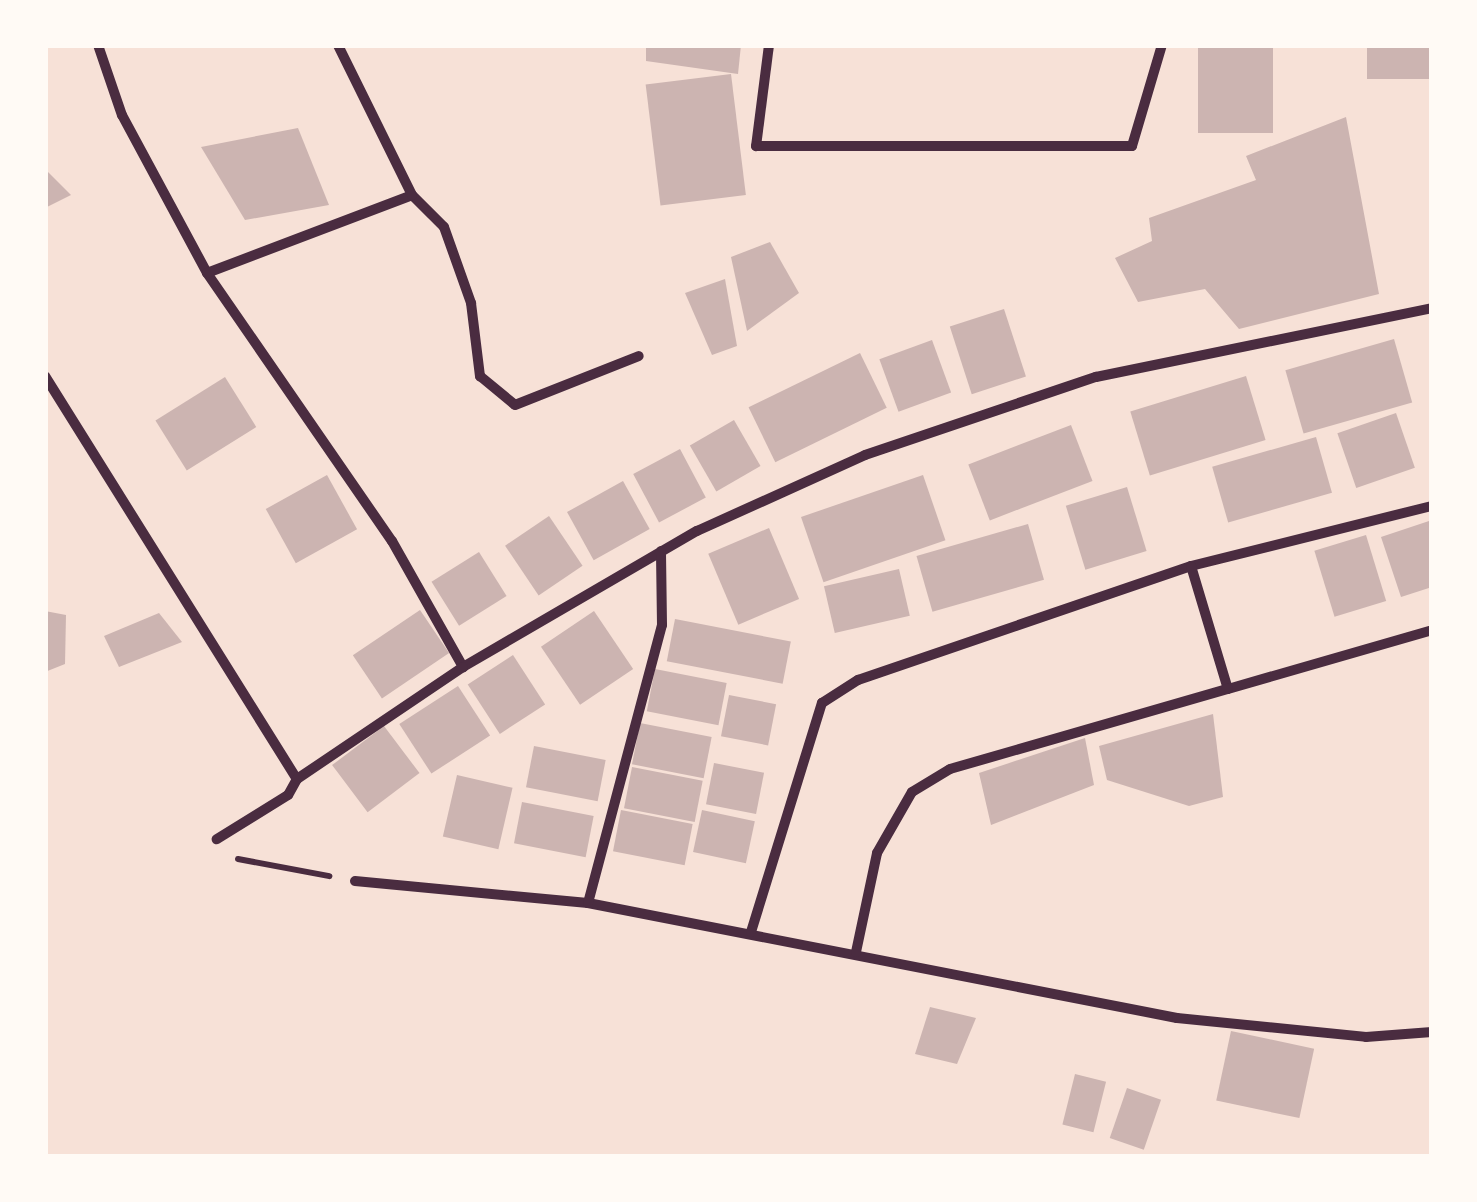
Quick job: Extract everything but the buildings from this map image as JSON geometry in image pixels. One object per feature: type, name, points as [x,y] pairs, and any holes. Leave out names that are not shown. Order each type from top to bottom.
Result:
[{"type":"street","points":[[98,45],[122,114],[207,272],[392,540],[463,666]]},
{"type":"street","points":[[338,45],[412,195],[444,227],[471,303],[480,376],[515,405],[640,356]]},
{"type":"street","points":[[769,45],[756,146],[1132,146],[1162,45]]},
{"type":"street","points":[[207,272],[412,195]]},
{"type":"street","points":[[217,839],[288,795],[297,779],[463,666],[662,551],[865,455],[1096,377],[1432,308]]},
{"type":"street","points":[[45,376],[297,779]]},
{"type":"street","points":[[751,932],[822,703],[858,680],[1191,566],[1432,506]]},
{"type":"street","points":[[588,903],[662,625],[662,551]]},
{"type":"street","points":[[1191,566],[1228,689]]},
{"type":"street","points":[[856,952],[877,852],[912,792],[950,770],[1432,630]]},
{"type":"street","points":[[355,880],[588,903],[856,952],[1177,1018],[1366,1036],[1432,1032]]},
{"type":"path","points":[[217,839],[219,855],[355,880]]}]
